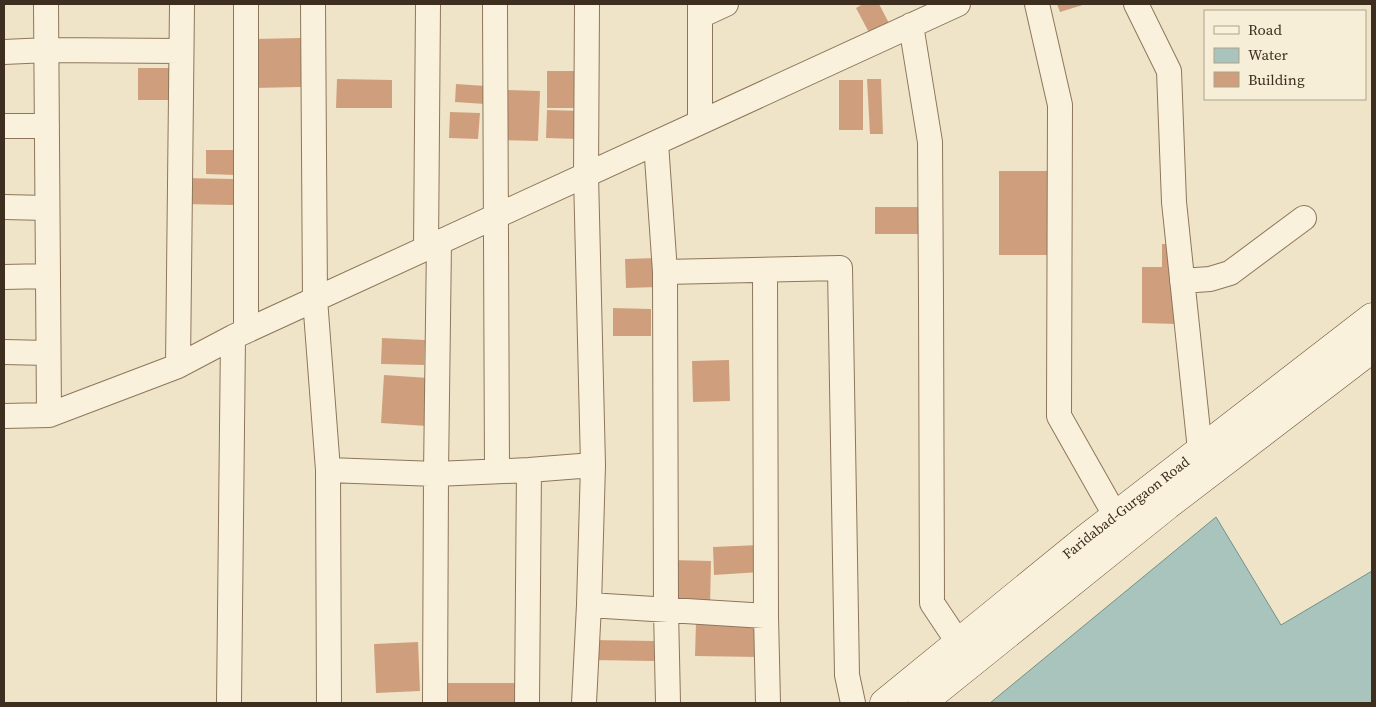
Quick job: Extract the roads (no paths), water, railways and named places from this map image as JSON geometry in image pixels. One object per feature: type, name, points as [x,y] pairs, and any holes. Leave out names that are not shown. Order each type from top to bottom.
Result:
[{"type":"main road","name":"Faridabad-Gurgaon Road","points":[[884,703],[1085,539],[1372,317]]},
{"type":"main road","name":"Faridabad-Gurgaon Road","points":[[922,703],[1168,505],[1372,349]]},
{"type":"street","points":[[46,4],[49,415]]},
{"type":"street","points":[[178,366],[182,4]]},
{"type":"street","points":[[229,703],[246,4]]},
{"type":"street","points":[[313,4],[316,299],[328,470],[329,703]]},
{"type":"street","points":[[428,4],[436,474],[435,703]]},
{"type":"street","points":[[496,4],[497,471]]},
{"type":"street","points":[[584,703],[593,465],[586,175],[587,4]]},
{"type":"street","points":[[700,122],[700,10],[726,4]]},
{"type":"street","points":[[4,416],[49,415],[178,366],[239,334],[958,4]]},
{"type":"street","points":[[1037,4],[1060,105],[1060,416],[1116,515]]},
{"type":"street","points":[[1136,4],[1169,72],[1174,202],[1200,450]]},
{"type":"street","points":[[911,26],[930,142],[932,603],[958,642]]},
{"type":"street","points":[[4,52],[47,50],[181,51]]},
{"type":"street","points":[[4,126],[47,126]]},
{"type":"street","points":[[656,143],[665,272],[668,703]]},
{"type":"street","points":[[4,207],[47,208]]},
{"type":"street","points":[[1182,281],[1210,279],[1230,273],[1304,218]]},
{"type":"street","points":[[665,272],[840,268],[847,675],[853,703]]},
{"type":"street","points":[[765,270],[768,703]]},
{"type":"street","points":[[4,277],[48,276]]},
{"type":"street","points":[[4,352],[48,353]]},
{"type":"street","points":[[328,470],[436,474],[593,465]]},
{"type":"street","points":[[527,703],[529,470]]},
{"type":"street","points":[[589,604],[766,616]]},
{"type":"water","points":[[1216,517],[1281,625],[1372,571],[1372,703],[990,703]]}]
